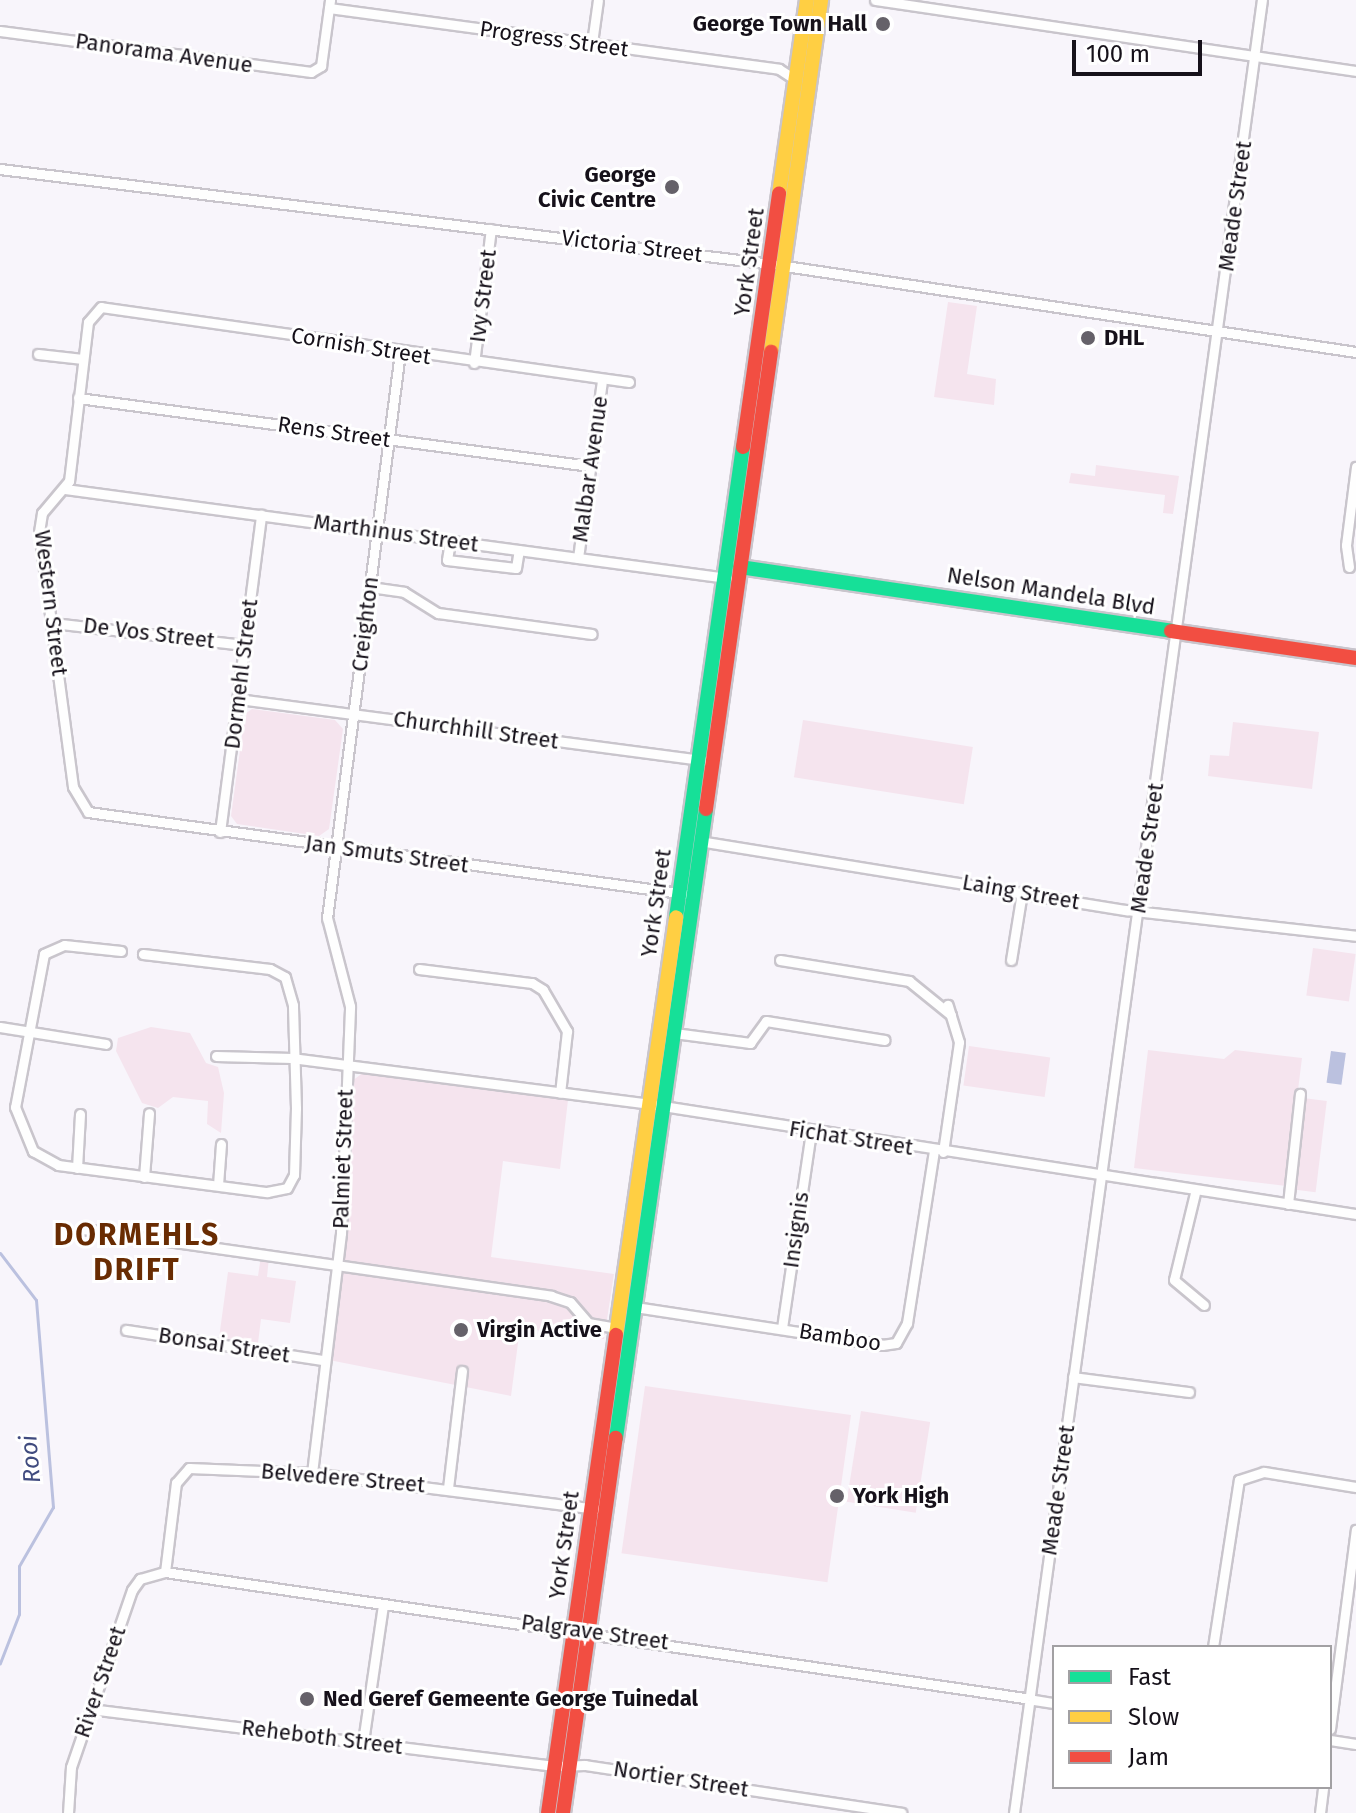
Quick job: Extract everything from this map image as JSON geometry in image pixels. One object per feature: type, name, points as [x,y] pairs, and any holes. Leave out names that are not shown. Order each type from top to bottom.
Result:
[{"type":"main road","name":"York Street","points":[[598,1509],[635,1307],[657,1105],[694,840],[740,567],[807,0]]},
{"type":"main road","name":"York Street","points":[[706,761],[727,578],[821,0]]},
{"type":"main road","points":[[727,578],[740,567]]},
{"type":"main road","name":"Nelson Mandela Blvd","points":[[740,567],[1356,658]]},
{"type":"main road","name":"York Street","points":[[548,1813],[562,1765],[582,1629],[617,1328],[657,1105],[674,1033],[687,894]]},
{"type":"main road","name":"York Street","points":[[562,1765],[563,1813]]},
{"type":"street","name":"Progress Street","points":[[318,0],[779,69],[796,80]]},
{"type":"street","points":[[592,43],[598,0]]},
{"type":"street","points":[[875,0],[1356,71]]},
{"type":"street","name":"Meade Street","points":[[1014,1813],[1262,0]]},
{"type":"street","name":"Panorama Avenue","points":[[0,31],[303,72],[315,71],[322,61],[330,3]]},
{"type":"street","points":[[779,69],[799,59]]},
{"type":"street","name":"Victoria Street","points":[[0,169],[777,265],[1356,352]]},
{"type":"street","name":"Ivy Street","points":[[474,363],[491,229]]},
{"type":"street","name":"Cornish Street","points":[[83,359],[93,312],[110,307],[474,363],[629,382]]},
{"type":"street","name":"Creighton","points":[[336,847],[400,352]]},
{"type":"street","points":[[38,354],[83,359],[65,489]]},
{"type":"street","name":"Malbar Avenue","points":[[578,558],[602,381]]},
{"type":"street","name":"Rens Street","points":[[78,398],[590,466]]},
{"type":"street","points":[[1349,567],[1346,545],[1356,467]]},
{"type":"street","name":"Marthinus Street","points":[[65,489],[727,578]]},
{"type":"street","name":"Western Street","points":[[65,489],[39,522],[73,787],[82,808]]},
{"type":"street","name":"Dormehl Street","points":[[220,832],[261,515]]},
{"type":"street","points":[[450,541],[447,560],[516,568],[519,550]]},
{"type":"street","points":[[370,587],[404,592],[438,613],[592,634]]},
{"type":"street","name":"De Vos Street","points":[[53,623],[244,645]]},
{"type":"street","name":"Churchhill Street","points":[[238,699],[706,761]]},
{"type":"street","name":"Jan Smuts Street","points":[[82,808],[105,817],[687,894]]},
{"type":"street","name":"Laing Street","points":[[694,840],[1138,910],[1356,936]]},
{"type":"street","name":"Palmiet Street","points":[[312,1473],[337,1262],[350,1000],[327,927],[336,847]]},
{"type":"street","points":[[1011,960],[1022,892]]},
{"type":"street","points":[[121,951],[64,945],[47,950],[16,1117],[38,1158],[77,1168],[277,1192],[292,1182],[296,1108],[291,992],[278,971],[143,954]]},
{"type":"street","points":[[780,960],[909,981],[950,1010],[959,1042],[939,1152]]},
{"type":"street","points":[[419,969],[532,983],[543,990],[567,1031],[560,1093]]},
{"type":"street","points":[[674,1033],[750,1043],[766,1021],[884,1040]]},
{"type":"street","points":[[0,1027],[106,1044]]},
{"type":"street","name":"Fichat Street","points":[[216,1056],[292,1058],[657,1105],[1195,1193],[1356,1214]]},
{"type":"street","points":[[1288,1204],[1300,1094]]},
{"type":"street","points":[[144,1177],[149,1113]]},
{"type":"street","points":[[77,1168],[80,1114]]},
{"type":"street","name":"Insignis","points":[[782,1328],[811,1132]]},
{"type":"street","points":[[218,1185],[221,1144]]},
{"type":"street","name":"Bamboo","points":[[635,1307],[882,1345],[901,1339],[939,1152]]},
{"type":"street","points":[[1195,1193],[1174,1280],[1204,1305]]},
{"type":"street","points":[[83,1229],[337,1262],[564,1299],[588,1323],[617,1328]]},
{"type":"street","name":"Bonsai Street","points":[[126,1330],[323,1360]]},
{"type":"street","points":[[448,1488],[462,1371]]},
{"type":"street","points":[[1073,1377],[1189,1392]]},
{"type":"street","name":"Belvedere Street","points":[[165,1572],[176,1483],[189,1468],[312,1473],[598,1509]]},
{"type":"street","points":[[1213,1645],[1239,1480],[1254,1472],[1356,1487]]},
{"type":"street","points":[[1332,1714],[1356,1530]]},
{"type":"street","name":"Palgrave Street","points":[[165,1572],[383,1605],[582,1629],[1052,1703]]},
{"type":"street","name":"River Street","points":[[68,1813],[71,1767],[135,1583],[165,1572]]},
{"type":"street","points":[[363,1742],[383,1605]]},
{"type":"street","name":"Reheboth Street","points":[[90,1709],[562,1765]]},
{"type":"street","points":[[1332,1740],[1356,1744]]},
{"type":"street","name":"Nortier Street","points":[[562,1765],[901,1813]]},
{"type":"street","points":[[1320,1813],[1323,1789]]},
{"type":"shaded area","points":[[948,302],[977,306],[967,374],[996,379],[994,405],[934,397]]},
{"type":"shaded area","points":[[1096,465],[1179,476],[1173,514],[1163,513],[1165,495],[1069,483],[1071,473],[1095,476]]},
{"type":"shaded area","points":[[252,709],[335,720],[343,729],[329,829],[319,836],[237,824],[231,816],[245,714]]},
{"type":"shaded area","points":[[803,720],[973,747],[964,804],[794,777]]},
{"type":"shaded area","points":[[1233,722],[1319,732],[1312,789],[1208,776],[1210,755],[1229,756]]},
{"type":"shaded area","points":[[1313,948],[1356,954],[1349,1002],[1306,996]]},
{"type":"shaded area","points":[[151,1027],[190,1033],[206,1063],[218,1067],[224,1093],[221,1133],[207,1124],[208,1101],[173,1097],[158,1108],[142,1103],[116,1051],[118,1038]]},
{"type":"shaded area","points":[[969,1046],[1050,1057],[1045,1097],[963,1086]]},
{"type":"shaded area","points":[[1148,1050],[1224,1059],[1235,1050],[1302,1058],[1286,1186],[1134,1168]]},
{"type":"shaded area","points":[[364,1072],[568,1100],[560,1169],[503,1161],[491,1257],[614,1274],[604,1339],[520,1328],[511,1396],[329,1360],[345,1233],[352,1081]]},
{"type":"shaded area","points":[[1303,1098],[1327,1101],[1316,1192],[1292,1189]]},
{"type":"shaded area","points":[[261,1256],[269,1257],[267,1277],[296,1281],[290,1323],[261,1319],[258,1343],[219,1338],[228,1272],[258,1276]]},
{"type":"shaded area","points":[[645,1386],[851,1415],[827,1582],[621,1553]]},
{"type":"shaded area","points":[[861,1411],[930,1422],[916,1513],[847,1502]]},
{"type":"water","points":[[1331,1051],[1346,1053],[1341,1085],[1327,1083]]},
{"type":"waterway","name":"Rooi","points":[[0,1253],[36,1300],[53,1507],[19,1566],[19,1614],[0,1663]]},
{"type":"traffic: fast","points":[[676,917],[743,447]]},
{"type":"traffic: fast","points":[[740,567],[1171,631]]},
{"type":"traffic: fast","points":[[616,1438],[706,809]]},
{"type":"traffic: slow","points":[[779,194],[807,0]]},
{"type":"traffic: slow","points":[[771,352],[821,0]]},
{"type":"traffic: slow","points":[[616,1335],[676,917]]},
{"type":"traffic: jam","points":[[743,447],[779,194]]},
{"type":"traffic: jam","points":[[706,809],[771,352]]},
{"type":"traffic: jam","points":[[1171,631],[1356,658]]},
{"type":"traffic: jam","points":[[548,1813],[616,1335]]},
{"type":"traffic: jam","points":[[563,1813],[616,1438]]},
{"type":"place","name":"George Town Hall","points":[[883,24]]},
{"type":"place","name":"George Civic Centre","points":[[672,187]]},
{"type":"place","name":"DHL","points":[[1088,338]]},
{"type":"place","name":"Virgin Active","points":[[461,1330]]},
{"type":"place","name":"York High","points":[[837,1496]]},
{"type":"place","name":"Ned Geref Gemeente George Tuinedal","points":[[307,1699]]},
{"type":"district","name":"DORMEHLS DRIFT","points":[[137,1252]]}]
